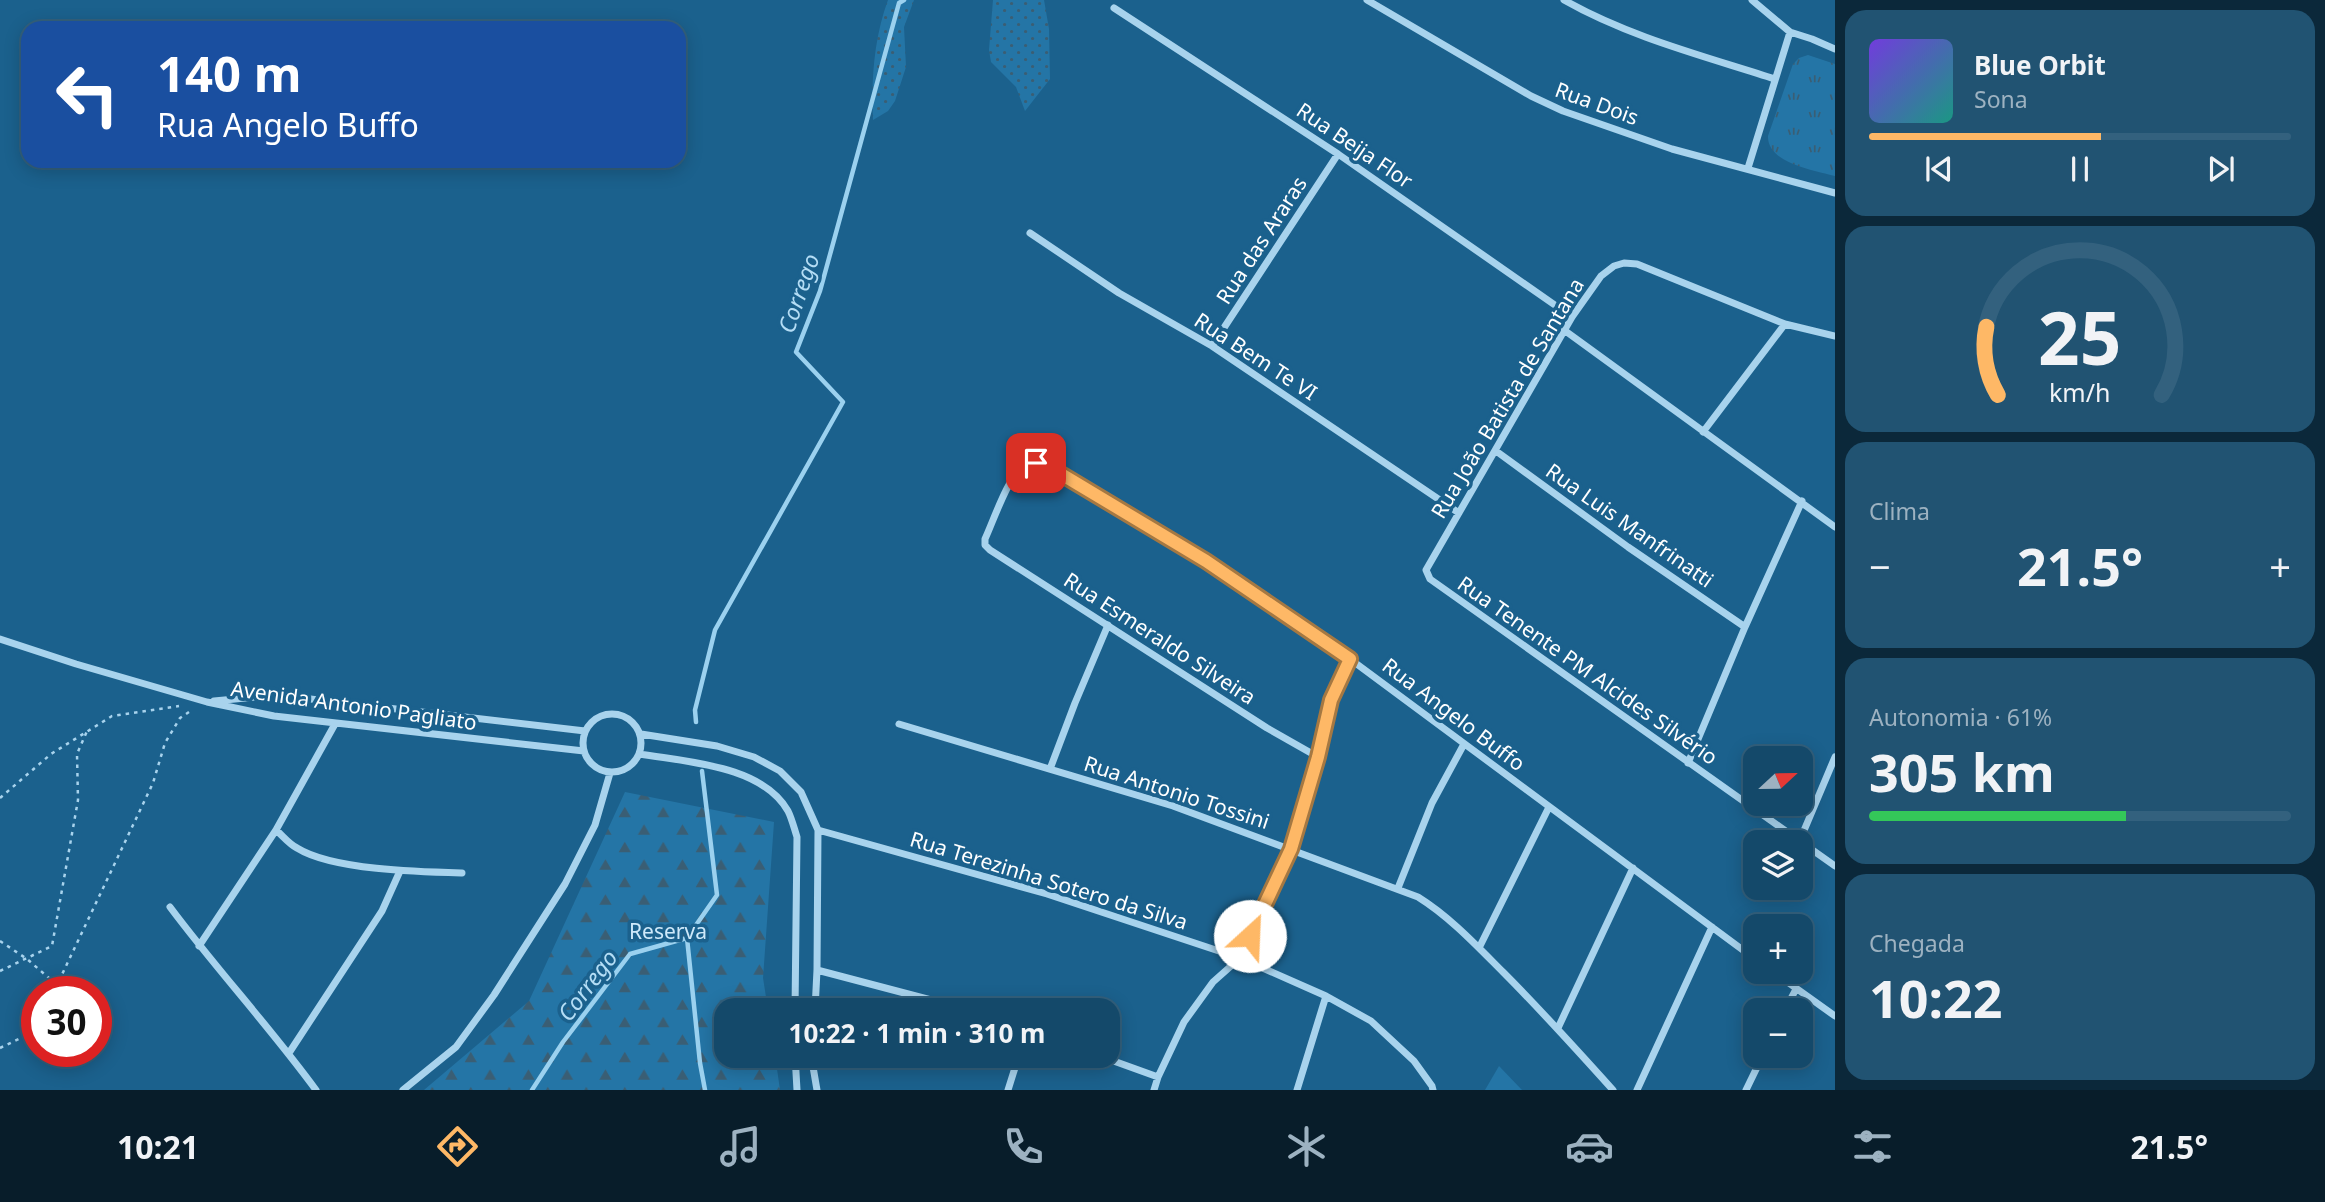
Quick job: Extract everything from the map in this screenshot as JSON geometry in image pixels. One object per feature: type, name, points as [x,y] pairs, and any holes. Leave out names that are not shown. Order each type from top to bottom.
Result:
[{"type":"street","name":"Rua Dois","points":[[1367,0],[1531,96],[1563,111],[1672,149],[1748,167],[1835,193]]},
{"type":"street","points":[[1563,0],[1590,15],[1650,38],[1774,79]]},
{"type":"street","points":[[1752,0],[1790,32],[1812,38],[1835,49]]},
{"type":"street","name":"Rua Beija Flor","points":[[1115,8],[1338,154],[1572,317]]},
{"type":"street","points":[[1748,167],[1790,32]]},
{"type":"street","name":"Rua das Araras","points":[[1212,346],[1338,154]]},
{"type":"street","name":"Rua Bem Te VI","points":[[1030,233],[1119,293],[1212,346],[1459,513]]},
{"type":"street","name":"Rua João Batista de Santana","points":[[1426,573],[1564,330],[1601,276],[1614,266],[1624,263],[1637,264],[1785,324]]},
{"type":"street","points":[[1703,432],[1785,324],[1835,336]]},
{"type":"street","points":[[1564,330],[1835,527]]},
{"type":"street","name":"Rua Luis Manfrinatti","points":[[1496,451],[1628,547],[1745,627]]},
{"type":"street","name":"Rua Angelo Buffo","points":[[985,545],[985,539],[1014,477],[1024,466],[1036,463],[1051,468],[1206,561],[1350,659],[1743,950]]},
{"type":"street","points":[[1688,763],[1802,501]]},
{"type":"street","name":"Rua Esmeraldo Silveira","points":[[985,545],[1267,728],[1318,757]]},
{"type":"street","name":"Rua Tenente PM Alcides Silvério","points":[[1426,573],[1430,579],[1785,830]]},
{"type":"street","points":[[1050,769],[1108,625]]},
{"type":"street","points":[[0,639],[207,702]]},
{"type":"street","points":[[1154,1090],[1184,1022],[1213,982],[1240,958],[1291,849],[1318,757],[1331,700],[1350,659]]},
{"type":"street","name":"Avenida Antonio Pagliato","points":[[207,702],[276,695],[585,730]]},
{"type":"street","name":"Avenida Antonio Pagliato","points":[[207,702],[274,716],[335,724],[584,751]]},
{"type":"street","points":[[619,714],[636,725],[641,734],[640,754],[628,768],[610,773],[594,766],[584,751],[585,730],[599,716],[619,714]]},
{"type":"street","points":[[199,946],[276,830],[335,724]]},
{"type":"street","name":"Rua Antonio Tossini","points":[[900,724],[1173,806],[1418,897],[1441,912],[1479,948],[1558,1028],[1613,1090]]},
{"type":"street","points":[[641,734],[717,746],[754,757],[780,771],[801,792],[818,830],[816,998]]},
{"type":"street","points":[[1398,888],[1432,803],[1464,744]]},
{"type":"street","points":[[640,754],[748,776],[771,791],[788,810],[797,837],[795,998]]},
{"type":"street","points":[[1804,830],[1835,757]]},
{"type":"street","points":[[403,1090],[456,1047],[494,995],[565,884],[595,825],[610,773]]},
{"type":"street","points":[[1479,948],[1549,807]]},
{"type":"street","points":[[276,830],[295,848],[312,856],[400,871],[462,873]]},
{"type":"street","name":"Rua Terezinha Sotero da Silva","points":[[818,830],[1047,894],[1240,958],[1326,996],[1371,1021],[1414,1061],[1433,1090]]},
{"type":"street","name":"Rua Tenente PM Alcides Silvério","points":[[1813,850],[1835,866]]},
{"type":"street","points":[[1558,1028],[1633,868]]},
{"type":"street","points":[[289,1053],[382,911],[400,871]]},
{"type":"street","points":[[170,907],[316,1090]]},
{"type":"street","points":[[1637,1090],[1712,927]]},
{"type":"street","points":[[817,970],[923,998]]},
{"type":"street","points":[[1789,984],[1835,1016]]},
{"type":"street","points":[[1791,998],[1796,989]]},
{"type":"street","points":[[1297,1090],[1326,996]]},
{"type":"street","points":[[1120,1063],[1158,1077]]},
{"type":"street","points":[[796,1068],[797,1090]]},
{"type":"street","points":[[813,1068],[817,1090]]},
{"type":"street","points":[[1008,1090],[1014,1068]]},
{"type":"street","points":[[1746,1090],[1757,1068]]},
{"type":"path","points":[[61,976],[153,783],[165,743],[180,718],[207,702]]},
{"type":"path","points":[[0,798],[51,754],[113,716],[180,706]]},
{"type":"path","points":[[0,971],[52,946],[78,800],[77,754],[87,730]]},
{"type":"path","points":[[0,941],[47,976]]},
{"type":"path","points":[[0,1048],[21,1038]]},
{"type":"green space","points":[[888,0],[914,0],[904,27],[906,67],[895,101],[888,111],[873,120],[874,59]]},
{"type":"green space","points":[[993,0],[1044,0],[1049,29],[1050,79],[1025,111],[1016,87],[991,62],[989,50]]},
{"type":"green space","points":[[1808,55],[1835,64],[1835,176],[1793,164],[1775,153],[1770,145],[1768,136],[1793,64]]},
{"type":"green space","name":"Reserva","points":[[625,792],[774,822],[763,978],[766,998],[714,998],[714,1068],[777,1068],[780,1090],[424,1090],[529,1001]]},
{"type":"green space","points":[[1499,1066],[1522,1090],[1485,1090]]},
{"type":"waterway","name":"Corrego","points":[[696,722],[695,710],[715,630],[843,402],[796,352],[820,291],[899,3],[904,0]]},
{"type":"waterway","name":"Corrego","points":[[532,1090],[563,1042],[630,954],[687,938],[717,895],[702,771]]},
{"type":"waterway","points":[[687,938],[705,1090]]},
{"type":"route","points":[[1036,463],[1051,468],[1206,561],[1350,659],[1331,700],[1306,803],[1291,849],[1250,936]]}]
